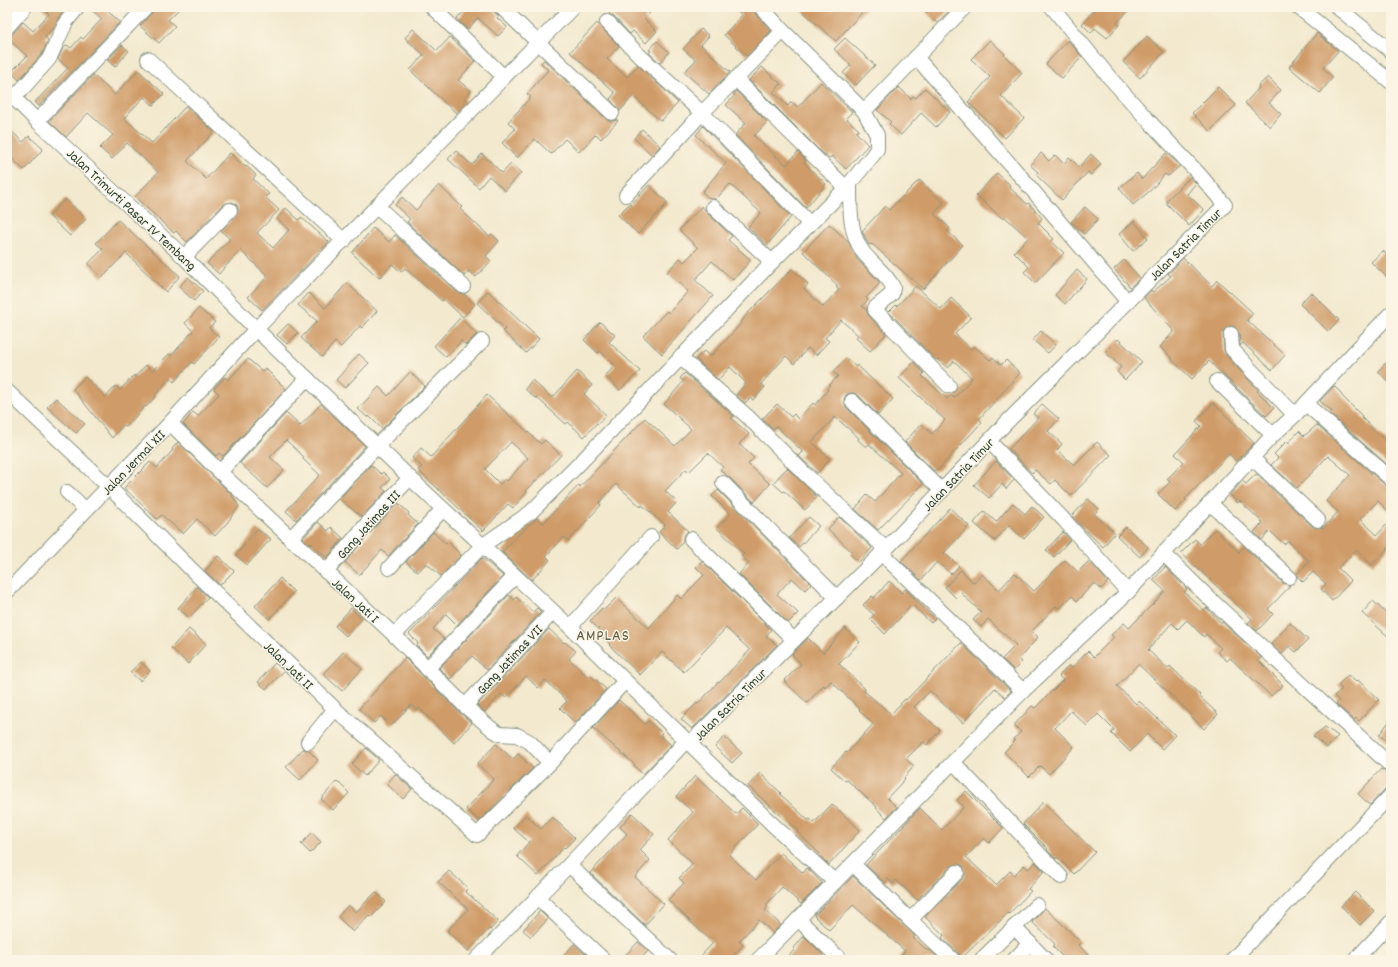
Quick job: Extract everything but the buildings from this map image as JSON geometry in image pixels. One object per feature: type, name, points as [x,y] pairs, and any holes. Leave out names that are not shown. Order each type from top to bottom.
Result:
[{"type":"street","points":[[7,27],[26,7]]},
{"type":"street","points":[[10,94],[49,59],[66,22],[78,7]]},
{"type":"street","points":[[37,121],[146,7]]},
{"type":"street","points":[[432,7],[504,77]]},
{"type":"street","points":[[501,7],[612,112]]},
{"type":"street","name":"Jalan Jermal XII","points":[[7,592],[170,423],[256,329],[573,7]]},
{"type":"street","points":[[864,111],[965,7]]},
{"type":"street","name":"Jalan Satria Timur","points":[[476,960],[689,742],[884,551],[989,441],[1224,205],[1198,173],[1116,84],[1052,7]]},
{"type":"street","points":[[1298,7],[1391,82]]},
{"type":"street","points":[[1337,7],[1391,51]]},
{"type":"street","points":[[394,635],[482,546],[531,512],[581,462],[772,262],[848,185],[873,155],[876,149],[877,135],[864,111],[783,31],[765,8]]},
{"type":"street","points":[[607,22],[639,55],[702,113],[810,224]]},
{"type":"street","points":[[626,195],[702,113],[783,31]]},
{"type":"street","points":[[916,57],[1128,302]]},
{"type":"street","points":[[148,59],[344,241]]},
{"type":"street","points":[[736,79],[848,185],[851,216],[855,236],[863,252],[893,287],[892,294],[875,308],[875,310],[949,386]]},
{"type":"street","name":"Jalan Trimurti Pasar IV Tembang","points":[[10,94],[37,121],[184,257],[256,329],[378,445],[410,478],[570,627],[770,822],[835,882]]},
{"type":"street","points":[[378,206],[463,286]]},
{"type":"street","points":[[712,207],[772,262]]},
{"type":"street","points":[[184,257],[230,210]]},
{"type":"street","points":[[758,960],[954,763],[1023,691],[1128,592],[1273,435],[1296,415],[1391,313]]},
{"type":"street","points":[[1231,334],[1232,349],[1296,415]]},
{"type":"street","points":[[290,539],[378,445],[482,341]]},
{"type":"street","points":[[680,358],[748,417],[1023,691]]},
{"type":"street","points":[[220,472],[307,378]]},
{"type":"street","points":[[1217,381],[1273,435]]},
{"type":"street","name":"Jalan Jati II","points":[[7,391],[109,487],[335,709],[477,835],[550,763]]},
{"type":"street","points":[[852,401],[942,491]]},
{"type":"street","points":[[1306,404],[1391,479]]},
{"type":"street","name":"Jalan Jati I","points":[[170,423],[290,539],[394,635],[465,706],[492,730],[500,734],[517,735],[530,742],[550,763]]},
{"type":"street","points":[[989,441],[1065,521],[1128,592]]},
{"type":"street","points":[[1252,458],[1318,520]]},
{"type":"street","name":"Gang Jatimas III","points":[[326,572],[375,515],[410,478]]},
{"type":"street","points":[[723,483],[837,598]]},
{"type":"street","points":[[67,492],[86,510]]},
{"type":"street","points":[[1210,502],[1289,577]]},
{"type":"street","points":[[389,568],[443,509]]},
{"type":"street","points":[[570,627],[651,537]]},
{"type":"street","points":[[691,539],[794,640]]},
{"type":"street","points":[[1163,553],[1211,600],[1391,766]]},
{"type":"street","points":[[427,669],[515,576]]},
{"type":"street","name":"Gang Jatimas VII","points":[[465,706],[553,612]]},
{"type":"street","points":[[550,763],[625,681]]},
{"type":"street","points":[[308,742],[335,709]]},
{"type":"street","points":[[954,763],[1061,877]]},
{"type":"street","points":[[1232,960],[1391,795]]},
{"type":"street","points":[[852,864],[953,960]]},
{"type":"street","points":[[569,866],[670,960]]},
{"type":"street","points":[[910,920],[957,872]]},
{"type":"street","points":[[538,898],[604,960]]},
{"type":"street","points":[[981,960],[1037,905]]},
{"type":"street","points":[[798,919],[841,960]]},
{"type":"street","points":[[1355,960],[1391,922]]},
{"type":"street","points":[[1014,927],[1046,960]]},
{"type":"street","points":[[1014,960],[1030,943]]},
{"type":"district","name":"AMPLAS","points":[[603,634]]}]
